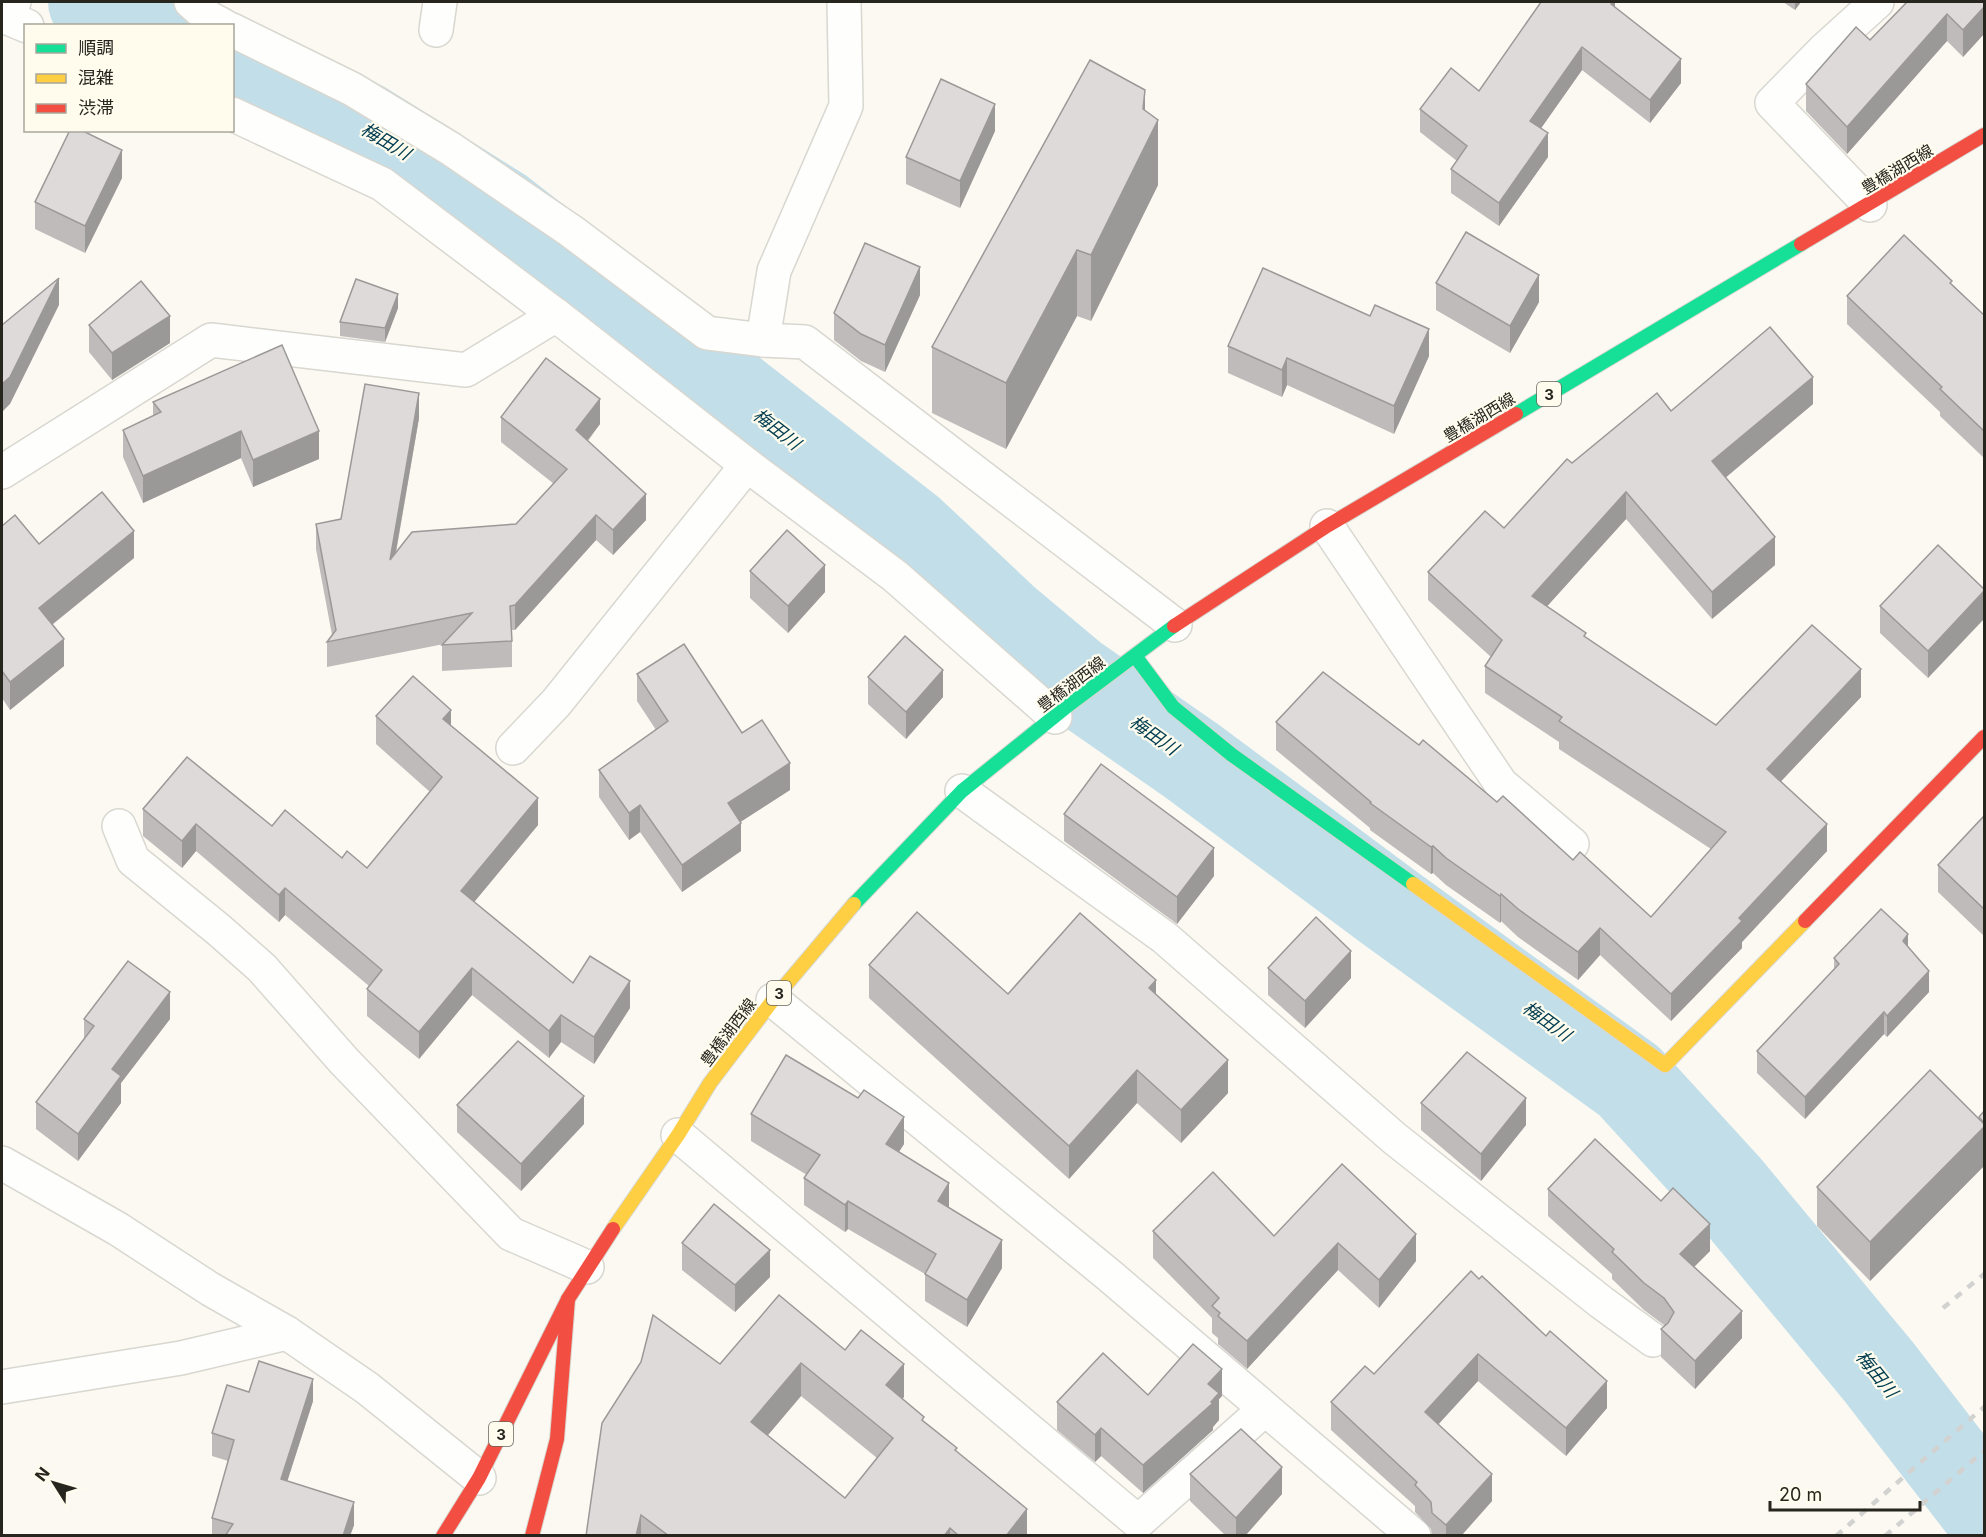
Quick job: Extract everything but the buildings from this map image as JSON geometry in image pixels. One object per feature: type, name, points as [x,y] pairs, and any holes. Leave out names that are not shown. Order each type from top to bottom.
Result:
[{"type":"main road","name":"豊橋湖西線","points":[[443,1536],[479,1478],[568,1299],[587,1267],[678,1135],[710,1083],[773,1000],[868,888],[962,791],[1175,625],[1327,526],[1984,135]]},
{"type":"main road","points":[[1135,656],[1173,707],[1232,755],[1665,1065],[1984,737]]},
{"type":"main road","points":[[532,1536],[557,1439],[568,1299]]},
{"type":"street","points":[[191,2],[209,18],[220,24]]},
{"type":"street","points":[[763,340],[774,271],[846,106],[844,2]]},
{"type":"street","points":[[1869,205],[1772,103],[1824,50],[1877,2]]},
{"type":"street","points":[[234,31],[352,89],[451,149],[571,231],[706,333],[763,340],[805,342],[1175,625]]},
{"type":"street","points":[[234,115],[381,184],[556,315],[747,465],[896,576],[1061,712]]},
{"type":"street","points":[[2,472],[211,340],[466,370],[556,315]]},
{"type":"street","points":[[513,748],[556,703],[747,465]]},
{"type":"street","points":[[1327,526],[1501,784],[1572,844]]},
{"type":"street","points":[[962,791],[1165,938],[1394,1138],[1601,1302],[1653,1340]]},
{"type":"street","points":[[119,826],[133,860],[262,968],[344,1061],[511,1234],[587,1267]]},
{"type":"street","points":[[773,1000],[1110,1276],[1414,1536]]},
{"type":"street","points":[[678,1135],[1138,1522],[1265,1409]]},
{"type":"street","points":[[2,1163],[118,1229],[210,1289],[287,1333],[367,1388],[479,1478]]},
{"type":"street","points":[[2,1388],[181,1358],[287,1333]]},
{"type":"waterway","name":"梅田川","points":[[93,2],[141,24]]},
{"type":"waterway","name":"梅田川","points":[[234,67],[362,126],[501,213],[910,532],[1006,622],[1074,679],[1192,761],[1629,1081],[1725,1186],[1879,1372],[1984,1508]]},
{"type":"railway","points":[[1943,1308],[1984,1274]]},
{"type":"railway","points":[[1836,1536],[1984,1407]]},
{"type":"railway","points":[[1885,1536],[1984,1451]]},
{"type":"traffic: fast","points":[[1516,414],[1801,244]]},
{"type":"traffic: fast","points":[[854,904],[962,791],[1066,707],[1174,626]]},
{"type":"traffic: fast","points":[[1135,656],[1173,707],[1232,755],[1413,884]]},
{"type":"traffic: slow","points":[[1413,884],[1665,1065],[1805,921]]},
{"type":"traffic: slow","points":[[613,1229],[678,1135],[710,1083],[773,1000],[854,904]]},
{"type":"traffic: jam","points":[[1801,244],[1984,135]]},
{"type":"traffic: jam","points":[[1174,626],[1327,526],[1516,414]]},
{"type":"traffic: jam","points":[[1805,921],[1984,737]]},
{"type":"traffic: jam","points":[[443,1536],[479,1478],[568,1299],[613,1229]]},
{"type":"traffic: jam","points":[[532,1536],[557,1439],[568,1299]]}]
